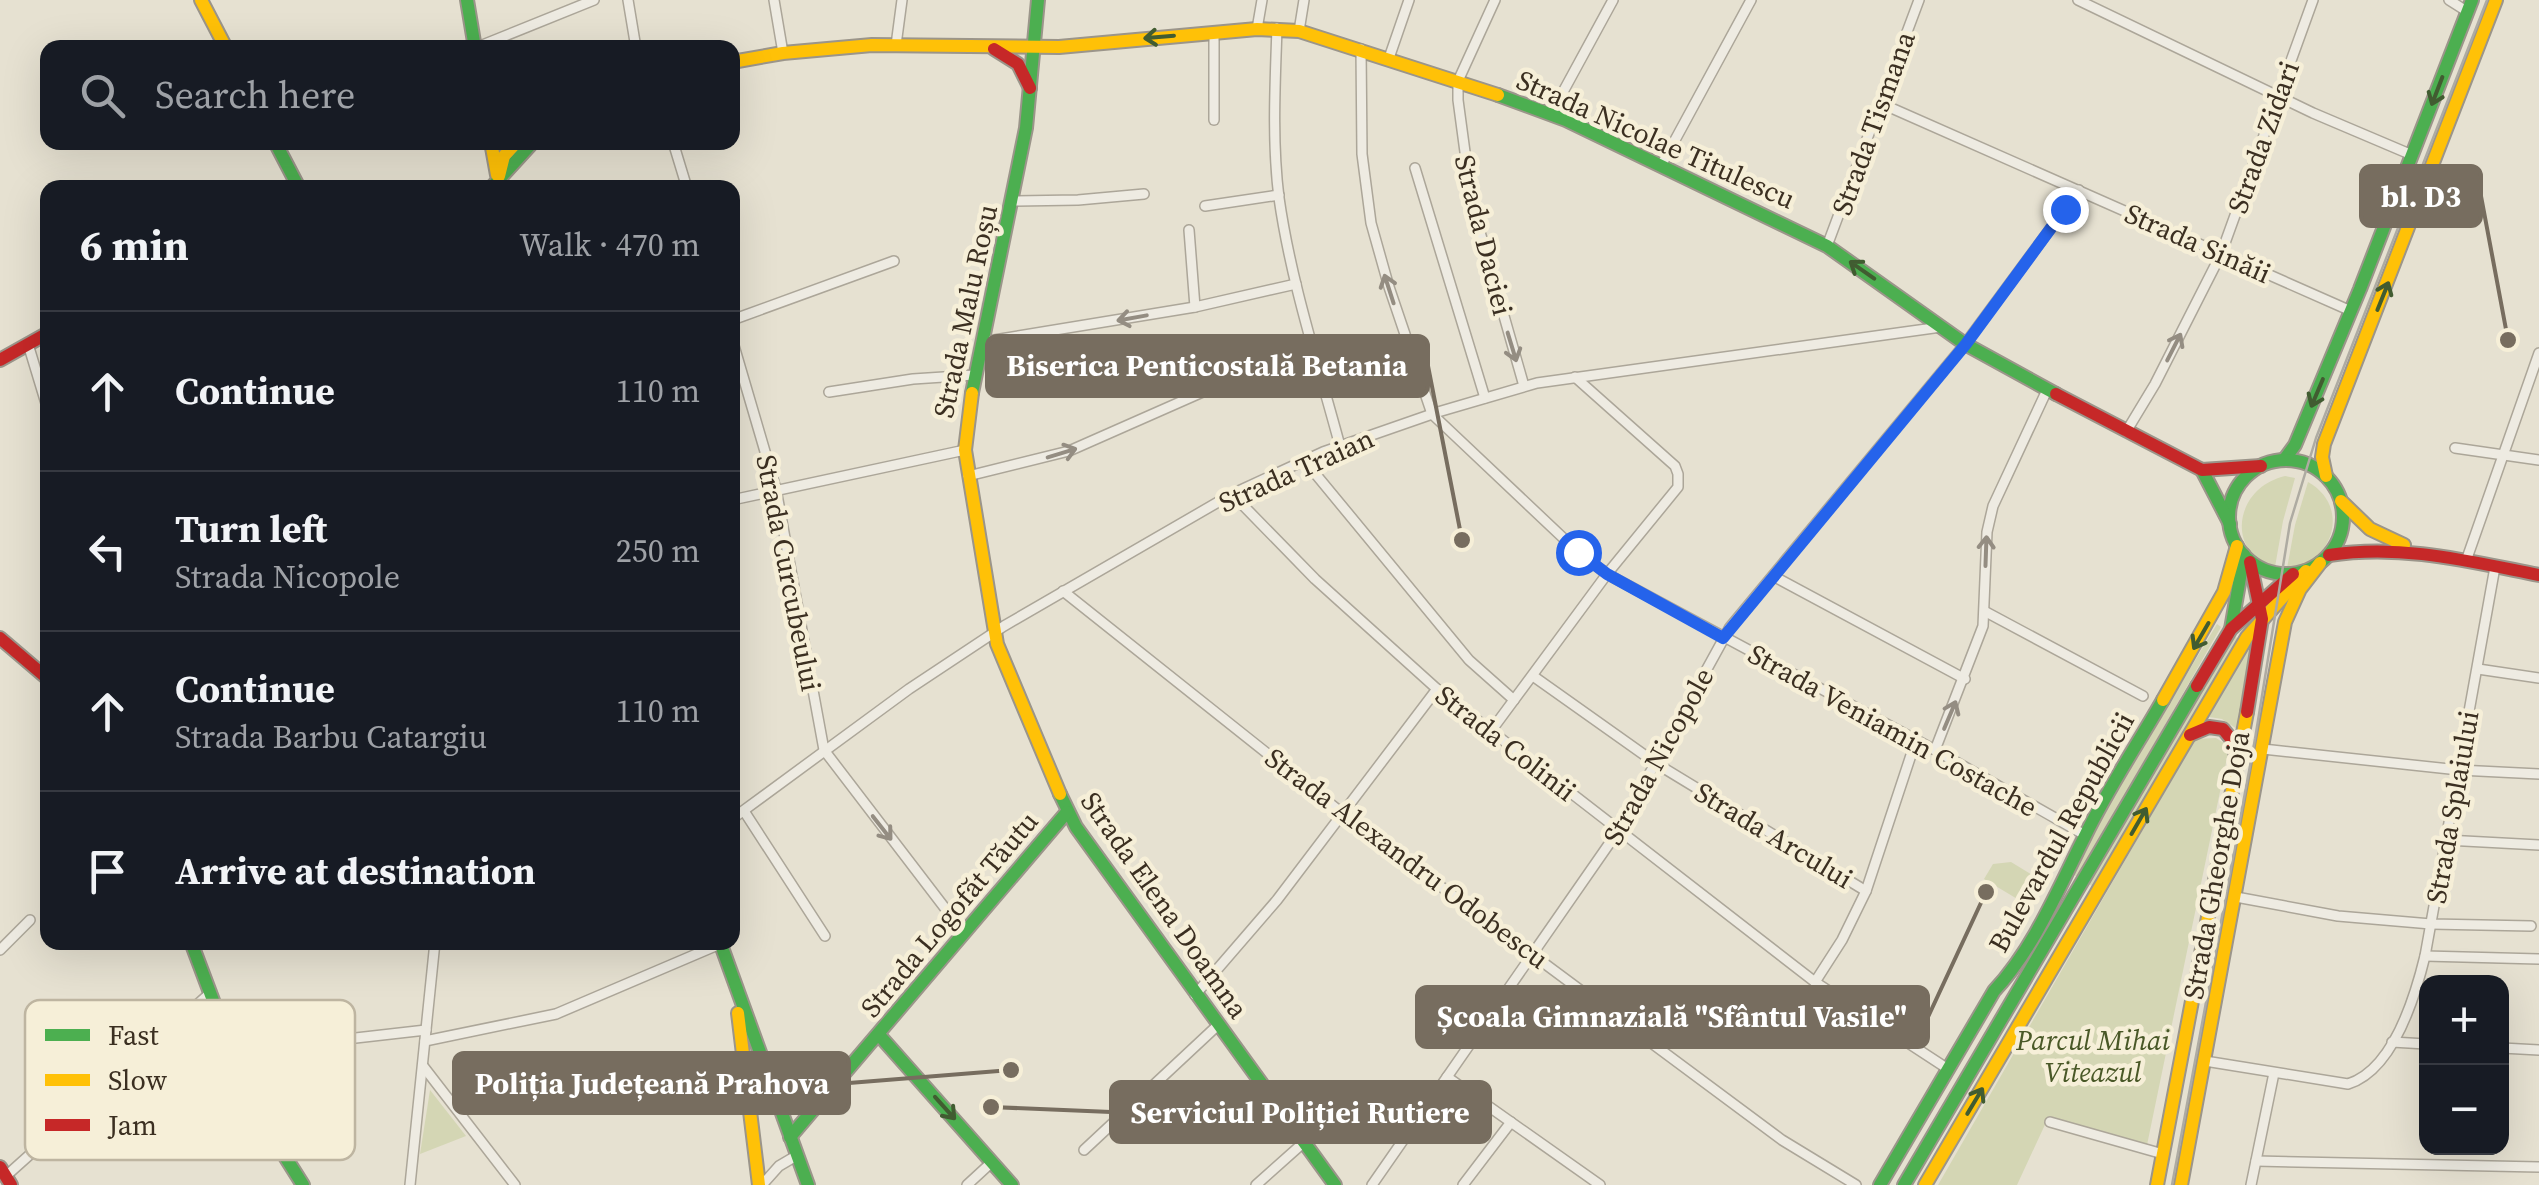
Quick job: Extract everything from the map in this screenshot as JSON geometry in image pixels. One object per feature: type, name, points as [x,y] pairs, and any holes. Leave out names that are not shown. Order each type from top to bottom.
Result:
[{"type":"main road","points":[[201,0],[222,40]]},
{"type":"main road","points":[[468,0],[474,40]]},
{"type":"main road","name":"Strada Malu Roșu","points":[[994,632],[965,450],[974,376],[1014,201],[1038,0]]},
{"type":"main road","points":[[2496,0],[2322,457],[2326,476],[2341,501],[2370,530],[2416,549],[2539,575]]},
{"type":"main road","points":[[2284,460],[2298,438],[2351,312],[2470,6]]},
{"type":"main road","name":"Strada Nicolae Titulescu","points":[[740,61],[896,44],[1059,47],[1256,29],[1298,30],[1551,114],[1662,164],[1827,246],[1966,344],[2202,470]]},
{"type":"main road","points":[[982,46],[1000,51],[1018,64],[1030,89]]},
{"type":"main road","points":[[279,150],[294,180]]},
{"type":"main road","points":[[492,150],[495,180]]},
{"type":"main road","points":[[498,180],[504,156],[510,150]]},
{"type":"main road","points":[[500,180],[525,150]]},
{"type":"main road","points":[[0,360],[40,337]]},
{"type":"main road","points":[[2326,476],[2306,464],[2284,460],[2261,466],[2202,470],[2244,554],[2274,573],[2300,572],[2324,559],[2379,547],[2416,549]]},
{"type":"main road","points":[[2230,524],[2236,490],[2242,480],[2261,466]]},
{"type":"main road","points":[[2324,559],[2342,529],[2341,501]]},
{"type":"main road","name":"Strada Gheorghe Doja","points":[[2157,1185],[2260,643],[2261,612],[2244,554]]},
{"type":"main road","name":"Bulevardul Republicii","points":[[1904,1185],[2231,629],[2244,554]]},
{"type":"main road","name":"Bulevardul Republicii","points":[[1880,1185],[1994,991],[2010,974],[2048,911],[2085,836],[2244,554]]},
{"type":"main road","name":"Strada Gheorghe Doja","points":[[2181,1185],[2285,622],[2291,605],[2324,559]]},
{"type":"main road","name":"Bulevardul Republicii","points":[[1925,1185],[2261,612],[2300,572]]},
{"type":"main road","name":"Bulevardul Republicii","points":[[2231,629],[2261,612]]},
{"type":"main road","name":"Strada Elena Doamna","points":[[994,632],[1067,812],[1120,892],[1335,1185]]},
{"type":"main road","points":[[0,638],[40,672]]},
{"type":"main road","points":[[2190,735],[2202,727],[2223,728],[2232,734],[2238,760]]},
{"type":"main road","name":"Strada Logofăt Tăutu","points":[[790,1138],[1067,812]]},
{"type":"main road","points":[[193,950],[211,1000]]},
{"type":"main road","points":[[722,950],[808,1185]]},
{"type":"main road","points":[[734,986],[761,1185]]},
{"type":"main road","points":[[880,1036],[1012,1185]]},
{"type":"main road","points":[[286,1160],[303,1185]]},
{"type":"street","points":[[495,40],[594,0]]},
{"type":"street","points":[[628,0],[635,40]]},
{"type":"street","points":[[774,0],[783,53]]},
{"type":"street","points":[[896,44],[902,0]]},
{"type":"street","points":[[1256,29],[1262,0]]},
{"type":"street","points":[[1298,30],[1304,0]]},
{"type":"street","points":[[1389,58],[1410,0]]},
{"type":"street","points":[[1458,81],[1495,0]]},
{"type":"street","points":[[1551,114],[1613,0]]},
{"type":"street","points":[[1662,164],[1751,0]]},
{"type":"street","name":"Strada Tismana","points":[[1827,246],[1919,0]]},
{"type":"street","points":[[2078,0],[2412,155]]},
{"type":"street","name":"Strada Zidari","points":[[2126,432],[2221,254],[2313,0]]},
{"type":"street","points":[[2449,0],[2470,6]]},
{"type":"street","points":[[1277,28],[1274,128],[1279,195],[1296,284],[1340,446]]},
{"type":"street","points":[[1214,32],[1214,120]]},
{"type":"street","name":"Strada Veniamin Costache","points":[[1361,49],[1362,154],[1372,223],[1389,288],[1432,414],[1578,552],[1607,574],[1935,750],[2085,836]]},
{"type":"street","name":"Strada Daciei","points":[[1458,81],[1461,136],[1472,204],[1524,386]]},
{"type":"street","name":"Strada Sinăii","points":[[1880,103],[2351,312]]},
{"type":"street","points":[[675,150],[685,180]]},
{"type":"street","points":[[1415,168],[1485,398]]},
{"type":"street","name":"Strada Nicopole","points":[[1372,1185],[1618,832],[1723,638],[1966,344],[2078,190]]},
{"type":"street","points":[[1014,201],[1144,194]]},
{"type":"street","points":[[1205,206],[1279,195]]},
{"type":"street","points":[[1190,230],[1195,306]]},
{"type":"street","points":[[740,317],[894,261]]},
{"type":"street","points":[[982,342],[1195,306],[1296,284]]},
{"type":"street","name":"Strada Traian","points":[[740,813],[994,632],[1232,494],[1304,460],[1524,386],[1941,327]]},
{"type":"street","points":[[28,344],[40,384]]},
{"type":"street","points":[[2466,561],[2539,354]]},
{"type":"street","points":[[968,476],[1069,451],[1205,391],[1318,364]]},
{"type":"street","name":"Strada Curcubeului","points":[[740,366],[776,490],[824,750]]},
{"type":"street","points":[[828,392],[898,380],[974,376]]},
{"type":"street","points":[[1491,731],[1607,574],[1674,494],[1678,474],[1675,466],[1576,377]]},
{"type":"street","points":[[1935,750],[1986,612],[1987,532],[1993,506],[2047,390]]},
{"type":"street","points":[[2455,448],[2539,460]]},
{"type":"street","points":[[740,498],[965,450]]},
{"type":"street","points":[[1304,460],[1469,660],[1514,700]]},
{"type":"street","name":"Strada Colinii","points":[[1232,494],[1315,580],[1437,689],[1815,982],[1948,1070]]},
{"type":"street","name":"Strada Splaiului","points":[[2274,1073],[2348,1084],[2368,1074],[2392,1042],[2406,1013],[2425,956],[2496,568]]},
{"type":"street","points":[[1773,576],[1964,680]]},
{"type":"street","name":"Strada Alexandru Odobescu","points":[[1063,591],[1342,813],[1782,1140],[1856,1185]]},
{"type":"street","points":[[1986,612],[2143,696]]},
{"type":"street","points":[[2478,669],[2539,678]]},
{"type":"street","name":"Strada Arcului","points":[[1533,676],[1658,764],[1866,891]]},
{"type":"street","points":[[1195,994],[1254,928],[1437,689]]},
{"type":"street","points":[[1815,982],[1842,940],[1866,891],[1916,740]]},
{"type":"street","points":[[824,750],[964,933]]},
{"type":"street","points":[[2263,750],[2539,774]]},
{"type":"street","points":[[744,810],[825,936]]},
{"type":"street","points":[[2446,840],[2539,846]]},
{"type":"street","points":[[2236,896],[2338,916],[2430,924],[2531,926]]},
{"type":"street","points":[[0,950],[30,920]]},
{"type":"street","points":[[410,1185],[434,950]]},
{"type":"street","points":[[355,1039],[425,1035],[556,1014],[706,950]]},
{"type":"street","points":[[2425,956],[2539,959]]},
{"type":"street","points":[[202,1000],[209,994]]},
{"type":"street","points":[[1084,1150],[1218,1025]]},
{"type":"street","points":[[2392,1042],[2419,1044]]},
{"type":"street","points":[[2509,1048],[2539,1050]]},
{"type":"street","points":[[2205,1061],[2274,1073],[2251,1185]]},
{"type":"street","points":[[422,1066],[515,1185]]},
{"type":"street","points":[[1447,1077],[1600,1185]]},
{"type":"street","points":[[1463,1185],[1511,1122]]},
{"type":"street","points":[[2050,1122],[2163,1154]]},
{"type":"street","points":[[1256,1185],[1302,1144]]},
{"type":"street","points":[[761,1185],[779,1166],[796,1156]]},
{"type":"street","points":[[6,1176],[25,1159]]},
{"type":"street","points":[[2256,1161],[2539,1167]]},
{"type":"street","points":[[967,1185],[992,1162]]},
{"type":"green space","points":[[2285,476],[2295,478],[2275,567],[2259,560],[2248,549],[2242,521],[2255,493]]},
{"type":"green space","points":[[2308,482],[2329,505],[2331,532],[2316,556],[2287,568],[2295,525]]},
{"type":"green space","points":[[2217,624],[2221,627],[2078,877],[2074,875],[2097,823]]},
{"type":"green space","points":[[2253,634],[2237,729],[2222,719],[2209,717]]},
{"type":"green space","points":[[2232,635],[2239,639],[2094,887],[2087,883]]},
{"type":"green space","name":"Parcul Mihai Viteazul","points":[[2216,738],[2224,743],[2228,753],[2147,1145],[2049,1116],[2017,1185],[1938,1185],[2195,739]]},
{"type":"green space","points":[[2011,862],[2044,882],[2034,898],[2024,891],[2019,900],[1984,879],[1993,864]]},
{"type":"green space","points":[[430,1090],[466,1136],[420,1154]]},
{"type":"tram line","points":[[2172,1185],[2255,739],[2290,523],[2316,438],[2487,0]]},
{"type":"traffic: fast","points":[[467,0],[474,40]]},
{"type":"traffic: fast","points":[[972,393],[1026,128],[1038,0]]},
{"type":"traffic: fast","points":[[2284,460],[2295,445],[2360,289],[2472,0]]},
{"type":"traffic: fast","points":[[1498,95],[1566,120],[1827,246],[1965,344],[2056,394]]},
{"type":"traffic: fast","points":[[279,150],[295,180]]},
{"type":"traffic: fast","points":[[498,180],[526,150]]},
{"type":"traffic: fast","points":[[2286,460],[2308,464],[2326,477],[2339,495],[2343,517],[2339,539],[2326,557],[2308,570],[2286,574],[2264,570],[2246,557],[2233,539],[2229,517],[2233,495],[2246,477],[2264,464],[2286,460]]},
{"type":"traffic: fast","points":[[2202,470],[2230,524]]},
{"type":"traffic: fast","points":[[2231,629],[2244,555]]},
{"type":"traffic: fast","points":[[1904,1185],[2197,686]]},
{"type":"traffic: fast","points":[[1880,1185],[1994,991],[2034,937],[2103,802],[2163,700]]},
{"type":"traffic: fast","points":[[1060,794],[1076,827],[1335,1185]]},
{"type":"traffic: fast","points":[[790,1137],[1067,812]]},
{"type":"traffic: fast","points":[[194,950],[213,1000]]},
{"type":"traffic: fast","points":[[723,950],[808,1185]]},
{"type":"traffic: fast","points":[[880,1036],[1012,1185]]},
{"type":"traffic: fast","points":[[287,1160],[303,1185]]},
{"type":"traffic: slow","points":[[201,0],[222,40]]},
{"type":"traffic: slow","points":[[2326,476],[2324,444],[2496,0]]},
{"type":"traffic: slow","points":[[740,61],[872,45],[1059,47],[1257,29],[1299,31],[1498,95]]},
{"type":"traffic: slow","points":[[492,150],[497,175]]},
{"type":"traffic: slow","points":[[499,176],[510,150]]},
{"type":"traffic: slow","points":[[972,393],[965,450],[997,644],[1060,794]]},
{"type":"traffic: slow","points":[[2341,501],[2370,529],[2404,545]]},
{"type":"traffic: slow","points":[[2163,700],[2224,592],[2237,546]]},
{"type":"traffic: slow","points":[[2181,1185],[2285,622],[2300,589],[2320,563]]},
{"type":"traffic: slow","points":[[1925,1185],[2247,637],[2306,571]]},
{"type":"traffic: slow","points":[[2157,1185],[2247,712]]},
{"type":"traffic: slow","points":[[738,1013],[759,1185]]},
{"type":"traffic: jam","points":[[994,49],[1018,64],[1030,88]]},
{"type":"traffic: jam","points":[[0,360],[40,338]]},
{"type":"traffic: jam","points":[[2056,394],[2202,470],[2261,466]]},
{"type":"traffic: jam","points":[[2329,555],[2409,553],[2539,575]]},
{"type":"traffic: jam","points":[[2247,712],[2262,619],[2250,562]]},
{"type":"traffic: jam","points":[[2197,686],[2231,629],[2293,574]]},
{"type":"traffic: jam","points":[[0,638],[40,672]]},
{"type":"traffic: jam","points":[[2190,735],[2209,727],[2223,729],[2232,740],[2237,760]]},
{"type":"traffic: jam","points":[[0,1167],[11,1185]]},
{"type":"place","name":"bl. D3","points":[[2508,340]]},
{"type":"place","name":"Biserica Penticostală Betania","points":[[1462,540]]},
{"type":"place","name":"Școala Gimnazială \"Sfântul Vasile\"","points":[[1986,892]]},
{"type":"place","name":"Poliția Județeană Prahova","points":[[1011,1070]]},
{"type":"place","name":"Serviciul Poliției Rutiere","points":[[991,1107]]},
{"type":"route","points":[[1578,552],[1607,574],[1723,638],[1966,344],[2065,209]]}]
